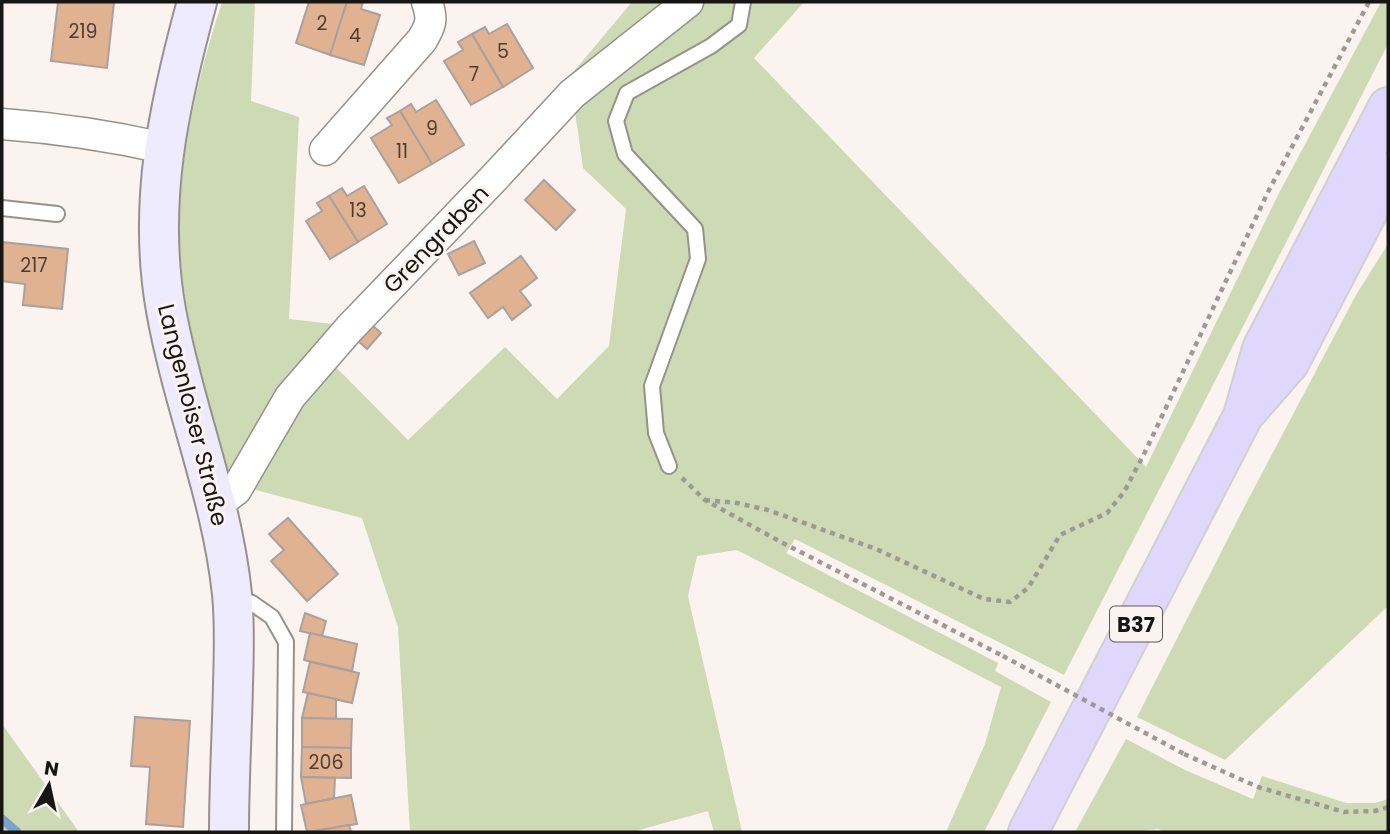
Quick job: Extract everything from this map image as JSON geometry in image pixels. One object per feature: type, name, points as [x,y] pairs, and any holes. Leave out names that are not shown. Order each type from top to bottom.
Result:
[{"type":"main road","name":"B37","points":[[1028,832],[1243,416],[1262,349],[1388,107]]},
{"type":"main road","name":"B37","points":[[1243,416],[1289,363],[1388,173]]},
{"type":"street","name":"Langenloiser Straße","points":[[197,2],[178,69],[164,148],[158,233],[166,309],[215,503],[233,596],[229,832]]},
{"type":"street","points":[[325,149],[422,40],[431,25],[431,12],[427,2]]},
{"type":"street","name":"Grengraben","points":[[215,503],[236,490],[290,397],[349,330],[572,94],[688,2]]},
{"type":"street","points":[[2,124],[48,127],[164,148]]},
{"type":"lane","points":[[669,466],[656,433],[652,386],[698,259],[695,229],[625,155],[616,121],[627,93],[711,46],[739,25],[743,2]]},
{"type":"lane","points":[[2,208],[57,214]]},
{"type":"lane","points":[[233,596],[252,603],[272,617],[286,642],[284,832]]},
{"type":"path","points":[[705,500],[768,510],[876,549],[984,599],[1010,602],[1028,588],[1060,535],[1107,513],[1124,492],[1269,190],[1369,2]]},
{"type":"path","points":[[669,466],[705,500],[1184,754],[1258,787],[1344,812],[1375,811],[1388,807]]},
{"type":"green space","points":[[222,2],[255,2],[251,101],[299,117],[289,319],[342,325],[319,350],[408,440],[505,347],[557,399],[609,346],[626,209],[583,168],[570,76],[632,2],[804,2],[754,58],[1146,467],[1278,195],[1381,2],[1388,2],[1388,44],[1064,675],[795,539],[786,553],[998,663],[995,671],[1051,702],[984,832],[946,832],[985,744],[1001,687],[737,550],[697,556],[688,596],[742,832],[714,832],[708,811],[632,832],[410,832],[398,627],[362,518],[248,488],[228,475],[197,356],[183,283],[180,247],[182,176],[194,105]]},
{"type":"green space","points":[[1388,244],[1388,606],[1225,760],[1137,717],[1356,295]]},
{"type":"green space","points":[[2,724],[79,832],[2,832]]},
{"type":"green space","points":[[1126,739],[1185,770],[1253,799],[1262,776],[1346,803],[1375,803],[1388,799],[1388,832],[1164,832],[1158,829],[1134,832],[1075,832]]},
{"type":"building","points":[[58,2],[114,2],[107,68],[51,61]]},
{"type":"building","points":[[309,2],[347,2],[330,55],[296,43]]},
{"type":"building","points":[[347,2],[363,2],[361,9],[380,15],[364,65],[330,55]]},
{"type":"building","points":[[507,24],[533,68],[503,87],[472,34],[485,27],[489,34]]},
{"type":"building","points":[[472,34],[503,87],[471,105],[444,61],[463,50],[458,42]]},
{"type":"building","points":[[436,100],[464,145],[432,164],[400,111],[411,104],[416,112]]},
{"type":"building","points":[[400,111],[432,164],[399,183],[371,138],[392,125],[387,118]]},
{"type":"building","points":[[544,180],[575,210],[556,230],[525,200]]},
{"type":"building","points":[[364,186],[387,224],[358,242],[329,196],[342,188],[347,196]]},
{"type":"building","points":[[329,196],[358,242],[330,259],[306,221],[322,211],[317,203]]},
{"type":"building","points":[[474,241],[485,263],[459,275],[448,254]]},
{"type":"building","points":[[2,242],[68,249],[62,309],[23,305],[25,284],[2,281]]},
{"type":"building","points":[[521,256],[537,278],[520,291],[531,305],[512,320],[503,307],[488,318],[470,293]]},
{"type":"building","points":[[371,324],[381,333],[367,349],[357,340]]},
{"type":"building","points":[[288,518],[338,574],[307,601],[271,561],[284,550],[269,534]]},
{"type":"building","points":[[305,613],[326,621],[322,636],[300,631]]},
{"type":"building","points":[[310,633],[357,644],[352,671],[304,660]]},
{"type":"building","points":[[310,662],[359,673],[352,703],[303,692]]},
{"type":"building","points":[[308,693],[336,699],[336,719],[302,718]]},
{"type":"building","points":[[135,717],[190,721],[183,827],[146,824],[150,767],[131,766]]},
{"type":"building","points":[[302,718],[352,719],[351,748],[302,747]]},
{"type":"building","points":[[302,747],[351,748],[351,778],[301,777]]},
{"type":"building","points":[[301,777],[335,778],[334,798],[306,804]]},
{"type":"building","points":[[351,795],[357,824],[307,832],[301,805]]},
{"type":"building","points":[[349,825],[351,832],[311,832]]},
{"type":"waterway","points":[[2,819],[17,832]]}]
